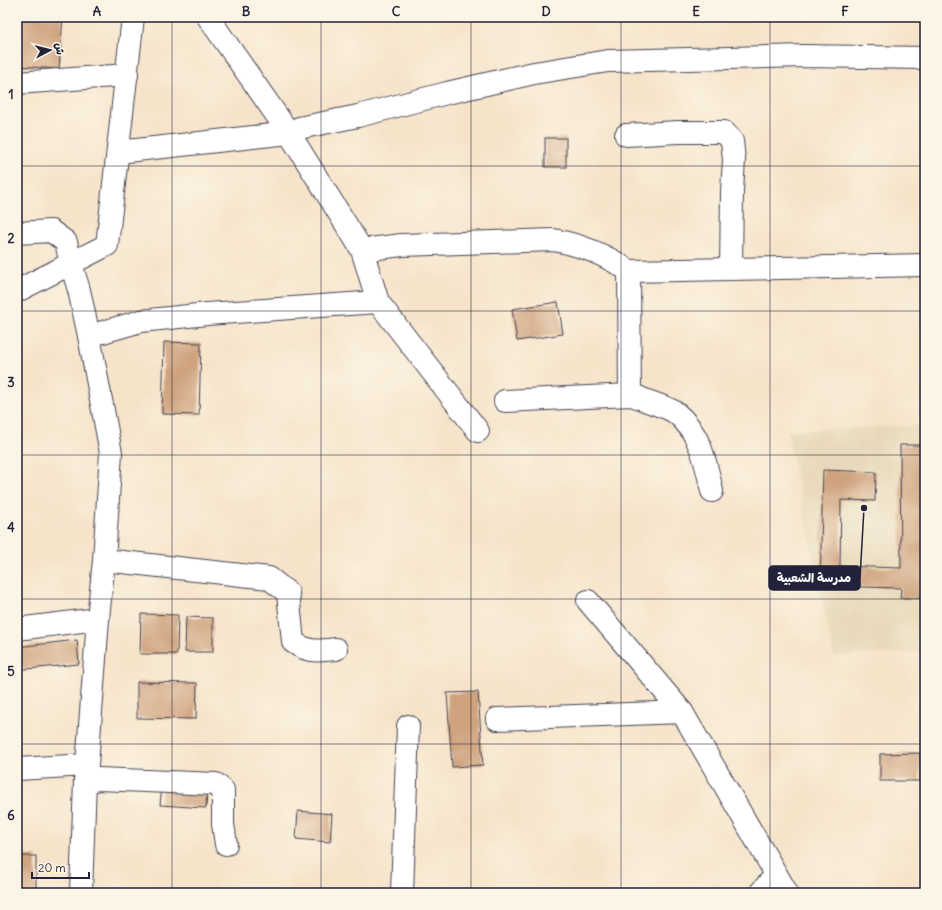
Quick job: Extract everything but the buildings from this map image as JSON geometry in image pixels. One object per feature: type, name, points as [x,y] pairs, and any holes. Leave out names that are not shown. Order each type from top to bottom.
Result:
[{"type":"street","points":[[17,291],[107,245],[134,17]]},
{"type":"street","points":[[208,17],[289,133],[362,250],[378,302],[478,431]]},
{"type":"street","points":[[118,152],[289,133],[299,128],[358,116],[446,93],[534,73],[608,61],[805,56],[925,58]]},
{"type":"street","points":[[17,83],[127,74]]},
{"type":"street","points":[[626,135],[678,132],[724,132],[732,141],[734,160],[731,269]]},
{"type":"street","points":[[17,233],[51,232],[66,242],[90,336],[111,453],[104,560],[86,773],[81,893]]},
{"type":"street","points":[[362,250],[402,245],[554,240],[594,251],[614,261],[629,271],[925,265]]},
{"type":"street","points":[[629,271],[630,394]]},
{"type":"street","points":[[90,336],[149,321],[207,314],[378,302]]},
{"type":"street","points":[[505,400],[630,394],[641,397],[648,402],[676,413],[693,432],[705,459],[712,491]]},
{"type":"street","points":[[104,560],[269,578],[288,593],[293,642],[304,650],[336,649]]},
{"type":"street","points":[[588,601],[682,712],[782,884],[760,893]]},
{"type":"street","points":[[17,629],[98,619]]},
{"type":"street","points":[[497,719],[682,712]]},
{"type":"street","points":[[402,893],[408,726]]},
{"type":"street","points":[[17,769],[86,773],[99,779],[216,784],[223,790],[223,824],[226,844]]},
{"type":"shaded area","points":[[925,425],[925,652],[834,656],[787,431]]},
{"type":"place","name":"مدرسة الشعبية","points":[[864,508]]}]
